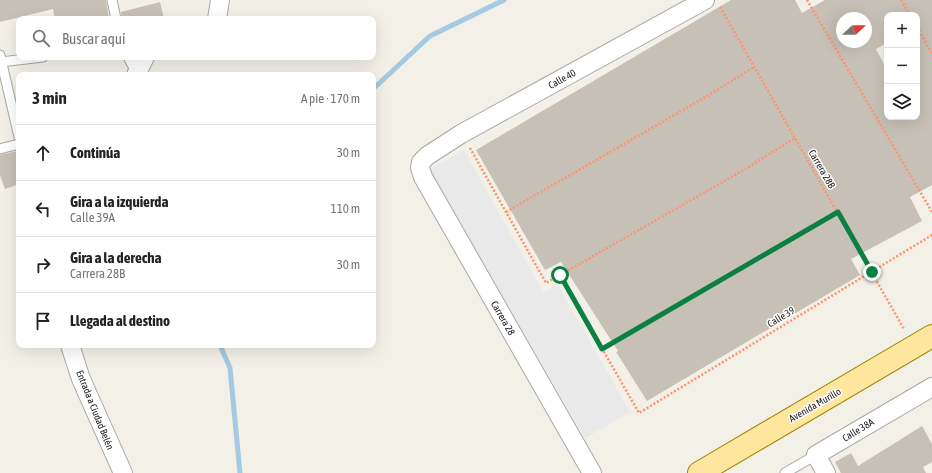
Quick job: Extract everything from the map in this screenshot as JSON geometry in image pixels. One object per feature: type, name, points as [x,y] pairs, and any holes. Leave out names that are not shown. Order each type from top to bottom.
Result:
[{"type":"main road","name":"Avenida Murillo","points":[[699,473],[923,342]]},
{"type":"street","points":[[217,16],[220,0]]},
{"type":"street","name":"Calle 40","points":[[421,162],[461,134],[705,0]]},
{"type":"street","points":[[138,72],[144,60]]},
{"type":"street","name":"Carrera 28","points":[[421,162],[420,168],[423,177],[592,473]]},
{"type":"street","name":"Entrada a Ciudad Belén","points":[[71,348],[81,379],[114,456],[123,473]]},
{"type":"street","name":"Calle 38A","points":[[816,455],[932,387]]},
{"type":"street","points":[[816,455],[826,473]]},
{"type":"lane","points":[[112,0],[115,16]]},
{"type":"lane","points":[[16,59],[0,60],[16,125]]},
{"type":"lane","points":[[130,60],[136,72]]},
{"type":"lane","points":[[0,149],[16,145]]},
{"type":"lane","name":"Calle 38A","points":[[786,473],[816,455]]},
{"type":"path","name":"Carrera 28B","points":[[716,0],[872,272],[923,342]]},
{"type":"path","points":[[807,0],[932,212]]},
{"type":"path","points":[[901,0],[908,12]]},
{"type":"path","points":[[920,32],[932,53]]},
{"type":"path","points":[[506,212],[709,95],[754,67]]},
{"type":"path","points":[[461,134],[546,283],[747,168],[796,138]]},
{"type":"path","points":[[560,275],[602,349],[838,212]]},
{"type":"path","name":"Calle 39","points":[[602,349],[639,413],[932,235]]},
{"type":"shaded area","points":[[464,150],[543,292],[558,285],[630,412],[585,438],[429,169]]},
{"type":"building","points":[[0,0],[106,0],[109,16],[54,16],[53,9],[24,16],[16,16],[16,18],[0,22]]},
{"type":"building","points":[[731,0],[795,0],[802,13],[825,0],[932,0],[932,185],[910,197],[922,221],[851,259],[860,275],[647,401],[616,352],[618,351],[561,262],[545,270],[476,150]]},
{"type":"building","points":[[160,2],[163,16],[122,16],[121,12]]},
{"type":"building","points":[[16,151],[16,185],[5,189],[0,175],[0,155]]},
{"type":"building","points":[[922,426],[932,444],[932,462],[923,467],[926,473],[841,473],[835,462],[851,453],[858,466]]},
{"type":"waterway","points":[[376,86],[430,36],[504,0]]},
{"type":"waterway","points":[[221,348],[230,368],[240,473]]},
{"type":"route","points":[[560,275],[602,349],[838,212],[872,272]]}]
